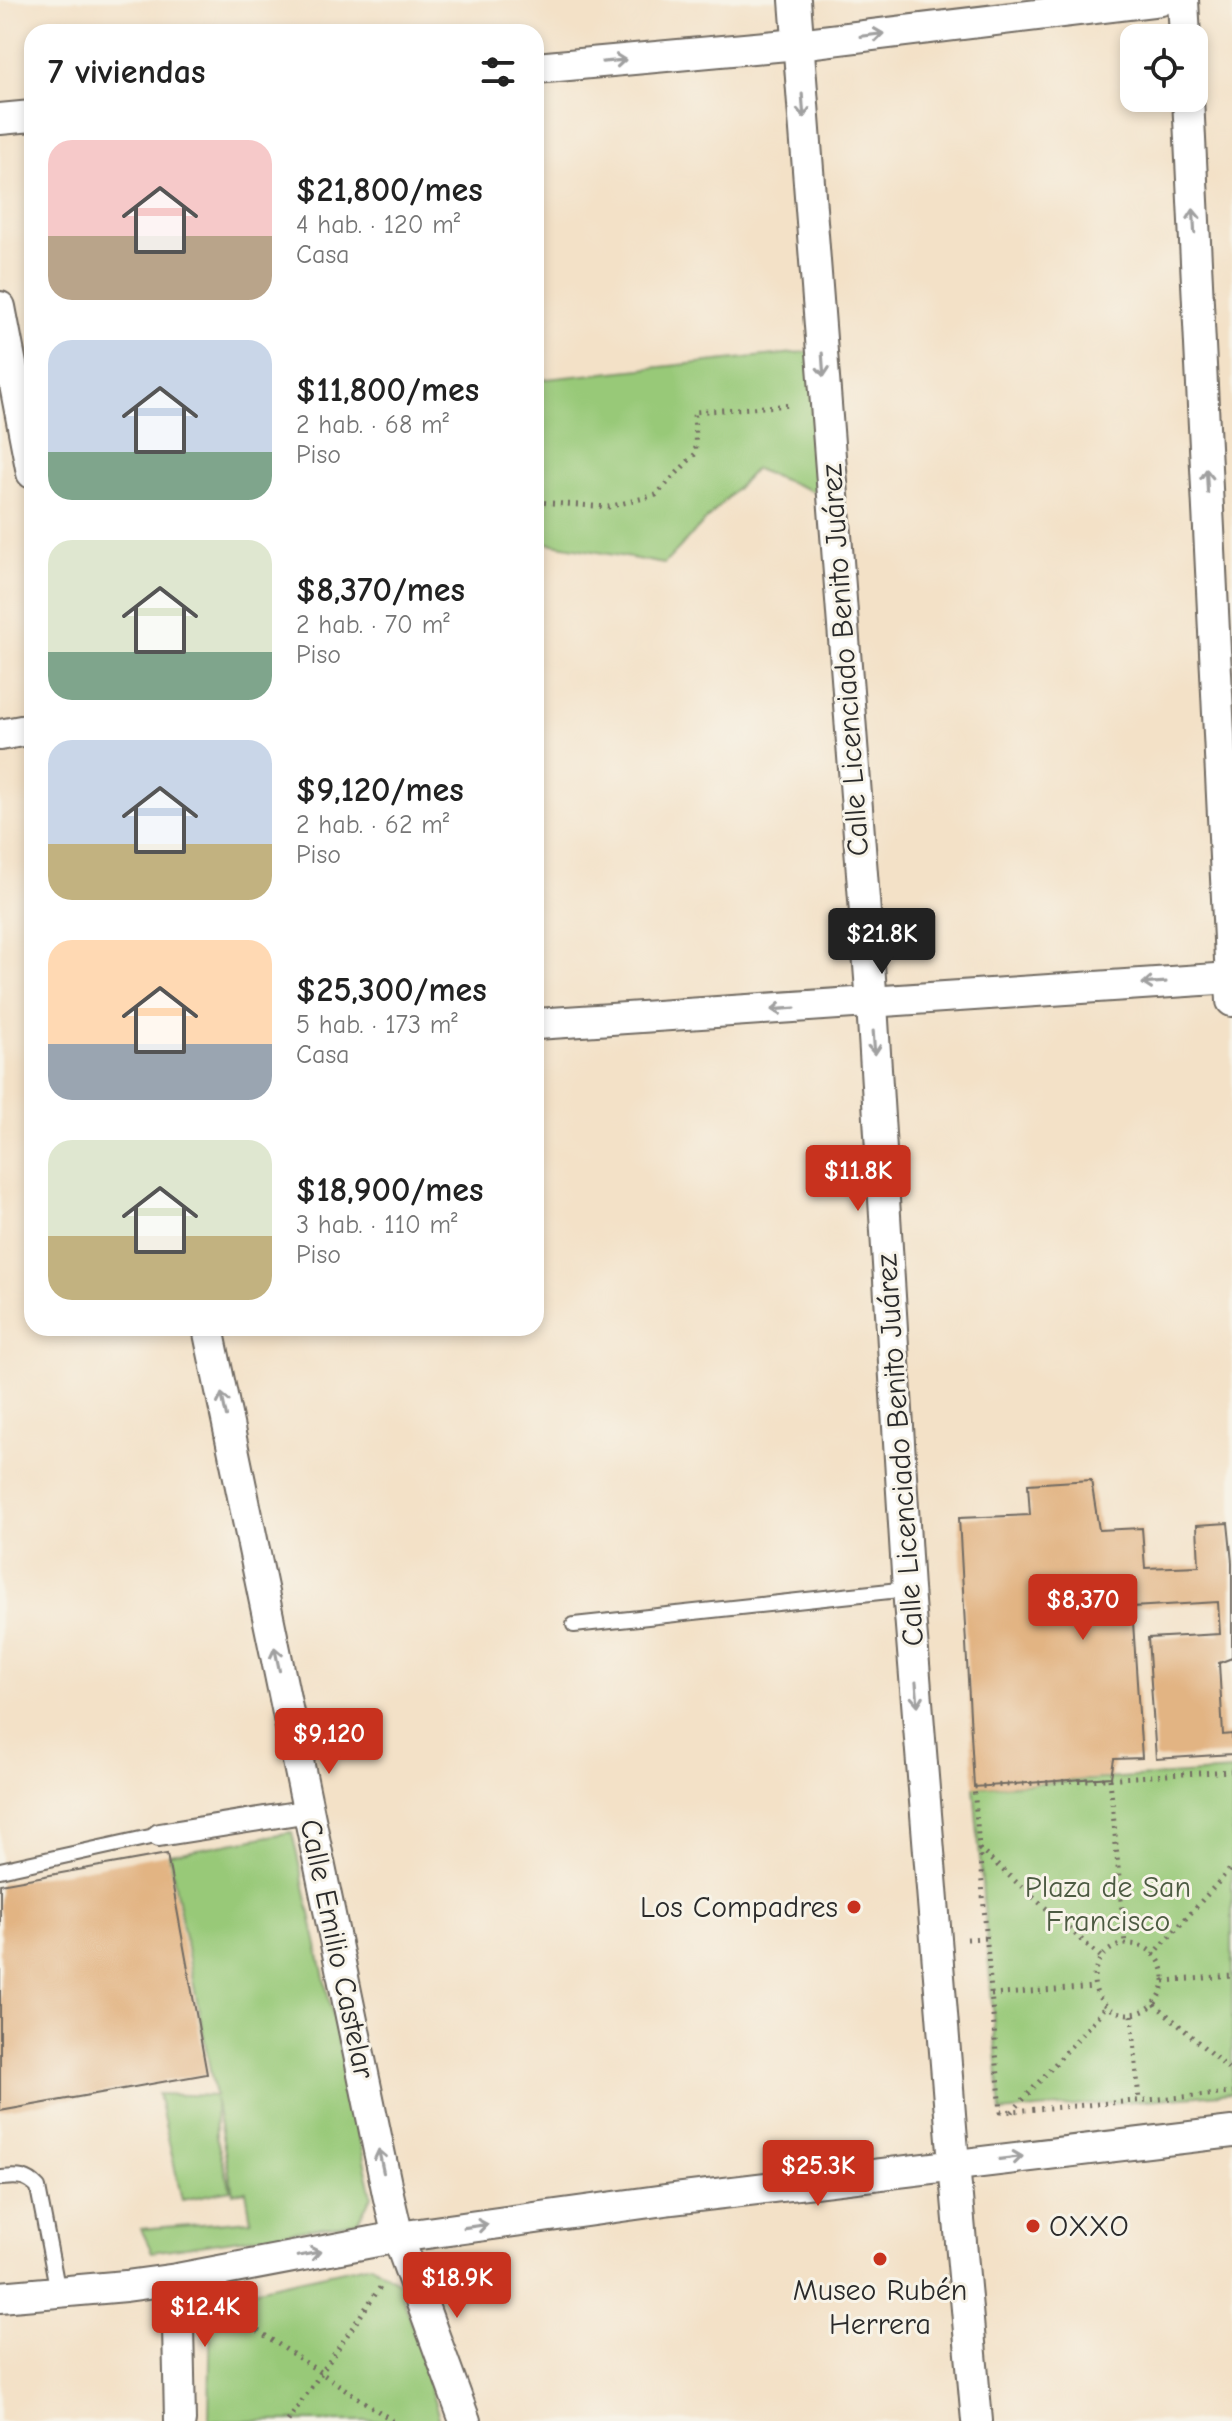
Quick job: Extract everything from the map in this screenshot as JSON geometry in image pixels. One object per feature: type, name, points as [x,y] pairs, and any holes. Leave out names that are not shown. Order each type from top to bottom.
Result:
[{"type":"street","name":"Calle Licenciado Benito Juárez","points":[[795,0],[872,1004],[908,1589],[977,2421]]},
{"type":"street","points":[[544,67],[798,44],[1161,0]]},
{"type":"street","points":[[1183,0],[1184,24]]},
{"type":"street","points":[[544,1024],[1232,986],[1189,112]]},
{"type":"street","points":[[0,119],[24,117]]},
{"type":"street","points":[[0,307],[24,432]]},
{"type":"street","points":[[0,735],[24,730]]},
{"type":"street","name":"Calle Emilio Castelar","points":[[210,1336],[398,2237],[465,2421]]},
{"type":"street","points":[[159,1835],[309,1811]]},
{"type":"street","points":[[0,2297],[177,2279],[398,2237],[954,2164],[1232,2132]]},
{"type":"street","points":[[177,2279],[180,2421]]},
{"type":"lane","points":[[574,1625],[908,1589]]},
{"type":"lane","points":[[0,1870],[159,1835]]},
{"type":"lane","points":[[0,2178],[22,2176],[38,2188],[58,2292]]},
{"type":"path","points":[[544,503],[608,507],[656,495],[696,453],[694,412],[825,403]]},
{"type":"path","points":[[1232,1771],[974,1787],[1001,2112],[1232,2093]]},
{"type":"path","points":[[1110,1779],[1125,1944]]},
{"type":"path","points":[[979,1849],[1101,1957]]},
{"type":"path","points":[[1153,1955],[1232,1867]]},
{"type":"path","points":[[1125,1944],[1136,1945],[1153,1955],[1162,1967],[1164,1981],[1163,1990],[1154,2004],[1132,2015],[1106,2007],[1094,1987],[1096,1965],[1101,1957],[1113,1947],[1125,1944]]},
{"type":"path","points":[[1164,1981],[1232,1976]]},
{"type":"path","points":[[991,1995],[1094,1987]]},
{"type":"path","points":[[1154,2004],[1232,2072]]},
{"type":"path","points":[[1012,2112],[1106,2007]]},
{"type":"path","points":[[1132,2015],[1139,2101]]},
{"type":"path","points":[[288,2421],[388,2275]]},
{"type":"path","points":[[225,2296],[211,2299],[393,2421]]},
{"type":"green space","points":[[822,350],[833,499],[755,469],[664,564],[544,542],[544,379]]},
{"type":"green space","name":"Plaza de San Francisco","points":[[1232,1771],[1232,2093],[1001,2112],[974,1787]]},
{"type":"green space","points":[[292,1832],[372,2196],[357,2222],[152,2252],[141,2229],[251,2220],[246,2191],[233,2193],[215,2099],[216,2137],[231,2190],[182,2200],[158,2094],[215,2096],[169,1854]]},
{"type":"green space","points":[[371,2264],[399,2283],[440,2421],[209,2421],[211,2299]]},
{"type":"building","points":[[1091,1480],[1099,1530],[1142,1528],[1145,1568],[1199,1566],[1197,1525],[1228,1523],[1232,1562],[1232,1658],[1219,1663],[1223,1735],[1232,1734],[1232,1754],[1156,1759],[1148,1638],[1220,1634],[1218,1602],[1132,1607],[1142,1758],[1114,1759],[1111,1777],[974,1787],[959,1518],[1030,1515],[1028,1484]]},
{"type":"building","points":[[167,1854],[207,2074],[0,2111],[0,1884]]},
{"type":"place","name":"Los Compadres","points":[[854,1907]]},
{"type":"place","name":"OXXO","points":[[1033,2226]]},
{"type":"place","name":"Museo Rubén Herrera","points":[[880,2259]]}]
